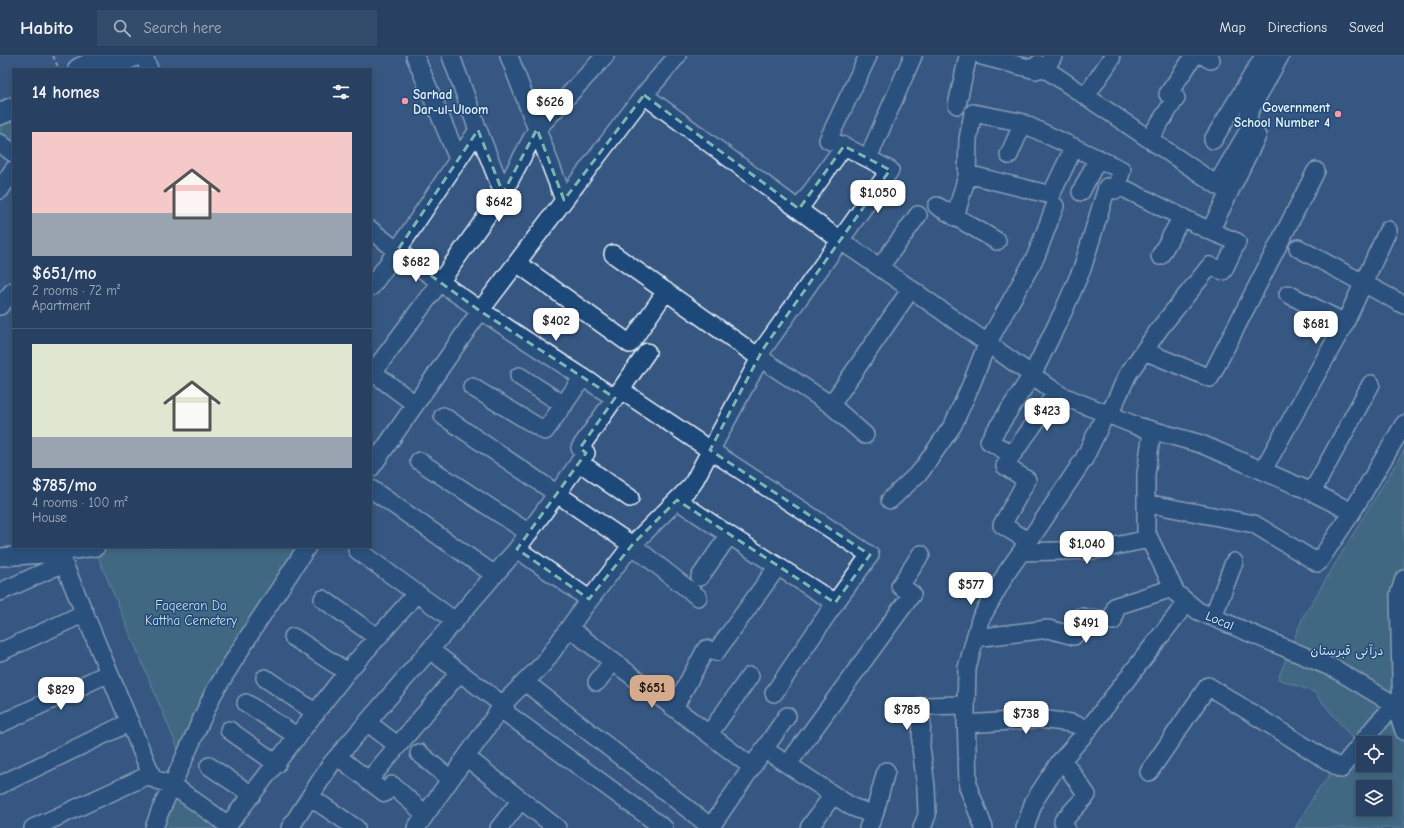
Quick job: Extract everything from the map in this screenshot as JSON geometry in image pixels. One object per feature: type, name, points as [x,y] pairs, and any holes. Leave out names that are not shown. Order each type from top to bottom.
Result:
[{"type":"main road","points":[[79,64],[108,56]]},
{"type":"main road","points":[[105,68],[133,56]]},
{"type":"main road","points":[[0,100],[12,95]]},
{"type":"main road","points":[[0,114],[12,108]]},
{"type":"street","points":[[144,56],[148,68]]},
{"type":"street","points":[[414,56],[458,159]]},
{"type":"street","points":[[451,56],[502,193]]},
{"type":"street","points":[[509,56],[564,200]]},
{"type":"street","points":[[415,404],[372,373],[440,282],[502,193],[537,129],[605,56]]},
{"type":"street","points":[[372,467],[480,311],[644,95],[677,56]]},
{"type":"street","points":[[338,757],[368,781],[389,789],[421,821],[504,704],[544,663],[589,600],[632,545],[692,485],[760,358],[763,349],[841,242],[890,170],[844,146],[828,140],[868,56]]},
{"type":"street","points":[[868,158],[913,56]]},
{"type":"street","points":[[957,105],[968,56]]},
{"type":"street","points":[[982,56],[1015,60],[1036,70],[1038,64],[1049,62],[1086,96],[1223,188]]},
{"type":"street","points":[[1149,139],[1176,98],[1168,94],[1194,56]]},
{"type":"street","points":[[1213,140],[1264,56]]},
{"type":"street","points":[[1210,231],[1223,188],[1257,136],[1250,128],[1248,121],[1249,112],[1280,56]]},
{"type":"street","points":[[1086,96],[1111,59]]},
{"type":"street","points":[[644,95],[799,209],[841,242],[880,267],[1057,392],[1137,426],[1201,444],[1312,492],[1352,512]]},
{"type":"street","points":[[955,217],[968,174],[968,139],[974,113],[1023,123],[1122,170],[1114,190],[1107,187],[1082,269],[1063,312],[1032,375],[989,441],[1012,455]]},
{"type":"street","points":[[1009,155],[1023,123]]},
{"type":"street","points":[[372,286],[478,130]]},
{"type":"street","points":[[0,143],[12,152]]},
{"type":"street","points":[[799,209],[844,146]]},
{"type":"street","points":[[968,174],[1051,195],[1074,147]]},
{"type":"street","points":[[1081,192],[1098,158]]},
{"type":"street","points":[[1144,351],[1210,378],[1316,171]]},
{"type":"street","points":[[0,190],[12,172]]},
{"type":"street","points":[[984,828],[968,787],[966,724],[967,668],[980,620],[1007,572],[1084,459],[1128,374],[1160,328],[1210,266],[1223,271],[1237,242],[1210,231],[1127,190]]},
{"type":"street","points":[[937,206],[996,240]]},
{"type":"street","points":[[890,500],[921,470],[953,425],[987,344],[1036,256],[1055,206]]},
{"type":"street","points":[[880,267],[918,215]]},
{"type":"street","points":[[1160,256],[1182,217]]},
{"type":"street","points":[[1263,470],[1345,323],[1388,230]]},
{"type":"street","points":[[372,231],[397,251],[480,311],[583,377],[618,394],[710,450],[870,555],[835,603],[774,693]]},
{"type":"street","points":[[1298,248],[1404,304]]},
{"type":"street","points":[[613,254],[760,358],[831,406],[865,435]]},
{"type":"street","points":[[517,263],[630,344],[666,291]]},
{"type":"street","points":[[831,406],[911,289]]},
{"type":"street","points":[[0,306],[12,292]]},
{"type":"street","points":[[1288,294],[1345,323]]},
{"type":"street","points":[[290,828],[338,757],[455,622],[529,533],[586,453],[580,448],[647,352]]},
{"type":"street","points":[[519,376],[564,405]]},
{"type":"street","points":[[472,387],[545,431],[583,377]]},
{"type":"street","points":[[1312,492],[1371,384]]},
{"type":"street","points":[[1057,392],[1005,466],[1026,480],[1002,525],[1025,547],[1096,550],[1149,539]]},
{"type":"street","points":[[443,416],[632,545],[698,597]]},
{"type":"street","points":[[1146,503],[1254,524],[1318,563],[1352,512],[1404,424]]},
{"type":"street","name":"Local","points":[[1152,430],[1146,474],[1146,532],[1176,593],[1198,611],[1335,669],[1395,705]]},
{"type":"street","points":[[419,461],[529,533]]},
{"type":"street","points":[[579,462],[630,498]]},
{"type":"street","points":[[372,490],[495,575]]},
{"type":"street","points":[[677,500],[835,603]]},
{"type":"street","points":[[700,577],[729,535]]},
{"type":"street","points":[[0,557],[60,554],[91,548]]},
{"type":"street","points":[[154,828],[213,694],[255,626],[306,548]]},
{"type":"street","points":[[517,549],[589,600]]},
{"type":"street","points":[[357,550],[455,622]]},
{"type":"street","points":[[0,592],[60,554]]},
{"type":"street","points":[[60,554],[154,779],[172,786],[228,826],[347,672],[409,602]]},
{"type":"street","points":[[788,764],[912,594],[900,586],[921,554]]},
{"type":"street","points":[[1213,618],[1234,562]]},
{"type":"street","points":[[674,708],[706,649],[716,652],[778,566]]},
{"type":"street","points":[[1403,728],[1399,595],[1404,579]]},
{"type":"street","points":[[975,638],[1048,629],[1074,636],[1080,616],[1113,621],[1116,606],[1173,588]]},
{"type":"street","points":[[323,600],[378,638]]},
{"type":"street","points":[[1025,828],[1034,801],[1062,759],[1088,729],[1187,602]]},
{"type":"street","points":[[0,652],[85,613]]},
{"type":"street","points":[[569,628],[752,767]]},
{"type":"street","points":[[293,637],[347,672]]},
{"type":"street","points":[[430,650],[459,673],[504,704],[506,713],[664,828]]},
{"type":"street","points":[[597,682],[613,661]]},
{"type":"street","points":[[0,724],[109,673]]},
{"type":"street","points":[[368,781],[459,673]]},
{"type":"street","points":[[709,734],[750,676]]},
{"type":"street","points":[[265,678],[316,713]]},
{"type":"street","points":[[525,682],[710,828],[787,716]]},
{"type":"street","points":[[1149,772],[1208,686],[1340,769],[1376,725],[1395,705],[1403,728]]},
{"type":"street","points":[[246,703],[298,737]]},
{"type":"street","points":[[922,828],[927,815],[926,787],[921,747],[922,706],[966,705]]},
{"type":"street","points":[[966,724],[1040,719],[1071,723],[1088,729]]},
{"type":"street","points":[[0,786],[130,722]]},
{"type":"street","points":[[368,722],[398,746]]},
{"type":"street","points":[[229,730],[276,764]]},
{"type":"street","points":[[764,749],[852,807],[871,822],[886,771]]},
{"type":"street","points":[[419,753],[450,779]]},
{"type":"street","points":[[466,757],[556,828]]},
{"type":"street","points":[[1062,759],[1087,795],[1062,821],[1066,828]]},
{"type":"street","points":[[209,766],[252,795]]},
{"type":"street","points":[[33,828],[151,774]]},
{"type":"street","points":[[810,828],[833,795]]},
{"type":"street","points":[[310,797],[356,828]]},
{"type":"street","points":[[499,828],[521,800]]},
{"type":"path","points":[[53,56],[59,68]]},
{"type":"highlighted area","points":[[644,95],[799,209],[844,146],[890,170],[763,349],[710,450],[870,555],[835,603],[677,500],[632,545],[589,599],[517,549],[586,453],[580,448],[615,398],[480,311],[397,251],[478,130],[503,193],[537,129],[564,200]]},
{"type":"green space","points":[[12,114],[12,149],[0,136],[0,120]]},
{"type":"green space","name":"درآنی قبرستان","points":[[1404,450],[1404,828],[1295,828],[1317,791],[1355,742],[1314,692],[1278,679],[1303,617]]},
{"type":"green space","name":"Faqeeran Da Kattha Cemetery","points":[[94,548],[301,548],[183,761]]},
{"type":"green space","points":[[172,785],[232,828],[157,828]]},
{"type":"place","name":"Sarhad Dar-ul-Uloom","points":[[405,101]]},
{"type":"place","name":"Government School Number 4","points":[[1338,114]]}]
